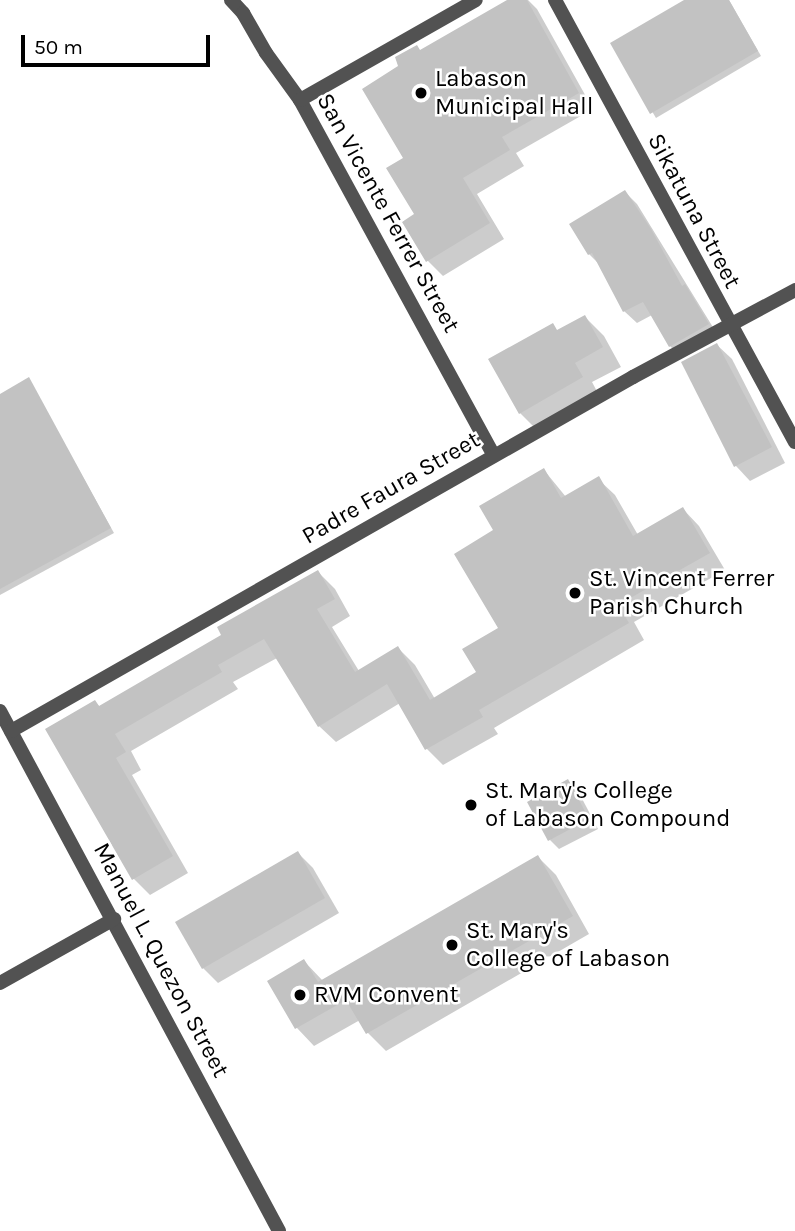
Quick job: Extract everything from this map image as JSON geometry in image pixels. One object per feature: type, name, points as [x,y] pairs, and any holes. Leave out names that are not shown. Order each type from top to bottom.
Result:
[{"type":"street","name":"San Vicente Ferrer Street","points":[[231,0],[243,13],[266,53],[300,100],[494,456]]},
{"type":"street","points":[[300,100],[476,0]]},
{"type":"street","name":"Sikatuna Street","points":[[555,0],[795,442]]},
{"type":"street","name":"Padre Faura Street","points":[[11,731],[494,456],[795,290]]},
{"type":"street","name":"Manuel L. Quezon Street","points":[[0,711],[114,919],[279,1231]]},
{"type":"street","points":[[0,983],[114,919]]},
{"type":"building","points":[[507,0],[527,0],[579,93],[502,137],[510,150],[463,178],[490,223],[426,262],[402,222],[414,214],[386,168],[403,158],[362,89],[398,66],[395,57],[417,45],[420,50]]},
{"type":"building","points":[[684,0],[729,0],[758,51],[650,114],[610,43]]},
{"type":"building","points":[[625,190],[651,229],[682,286],[685,284],[709,324],[669,347],[643,302],[623,312],[592,253],[588,255],[569,224]]},
{"type":"building","points":[[585,315],[603,347],[575,363],[583,377],[519,414],[488,359],[553,323],[557,330]]},
{"type":"building","points":[[717,343],[772,447],[734,467],[681,362]]},
{"type":"building","points":[[29,377],[111,528],[0,589],[0,394]]},
{"type":"building","points":[[544,468],[561,498],[599,476],[633,536],[683,507],[710,553],[618,605],[629,623],[479,710],[483,717],[425,750],[387,684],[318,727],[264,639],[218,665],[222,672],[115,734],[126,752],[116,758],[173,856],[132,880],[45,729],[95,700],[99,706],[221,635],[217,627],[318,570],[335,599],[317,609],[355,672],[398,646],[430,700],[476,672],[462,649],[498,628],[454,554],[493,530],[479,506]]},
{"type":"building","points":[[568,779],[589,819],[548,841],[527,802]]},
{"type":"building","points":[[298,851],[325,898],[202,969],[175,922]]},
{"type":"building","name":"St. Mary's College of Labason","points":[[538,855],[573,916],[366,1034],[346,1000],[295,1029],[267,981],[304,959],[318,982]]},
{"type":"place","name":"Labason Municipal Hall","points":[[421,93]]},
{"type":"place","name":"St. Vincent Ferrer Parish Church","points":[[575,593]]},
{"type":"place","name":"St. Mary's College of Labason Compound","points":[[471,805]]},
{"type":"place","name":"St. Mary's College of Labason","points":[[452,945]]},
{"type":"place","name":"RVM Convent","points":[[300,995]]}]
